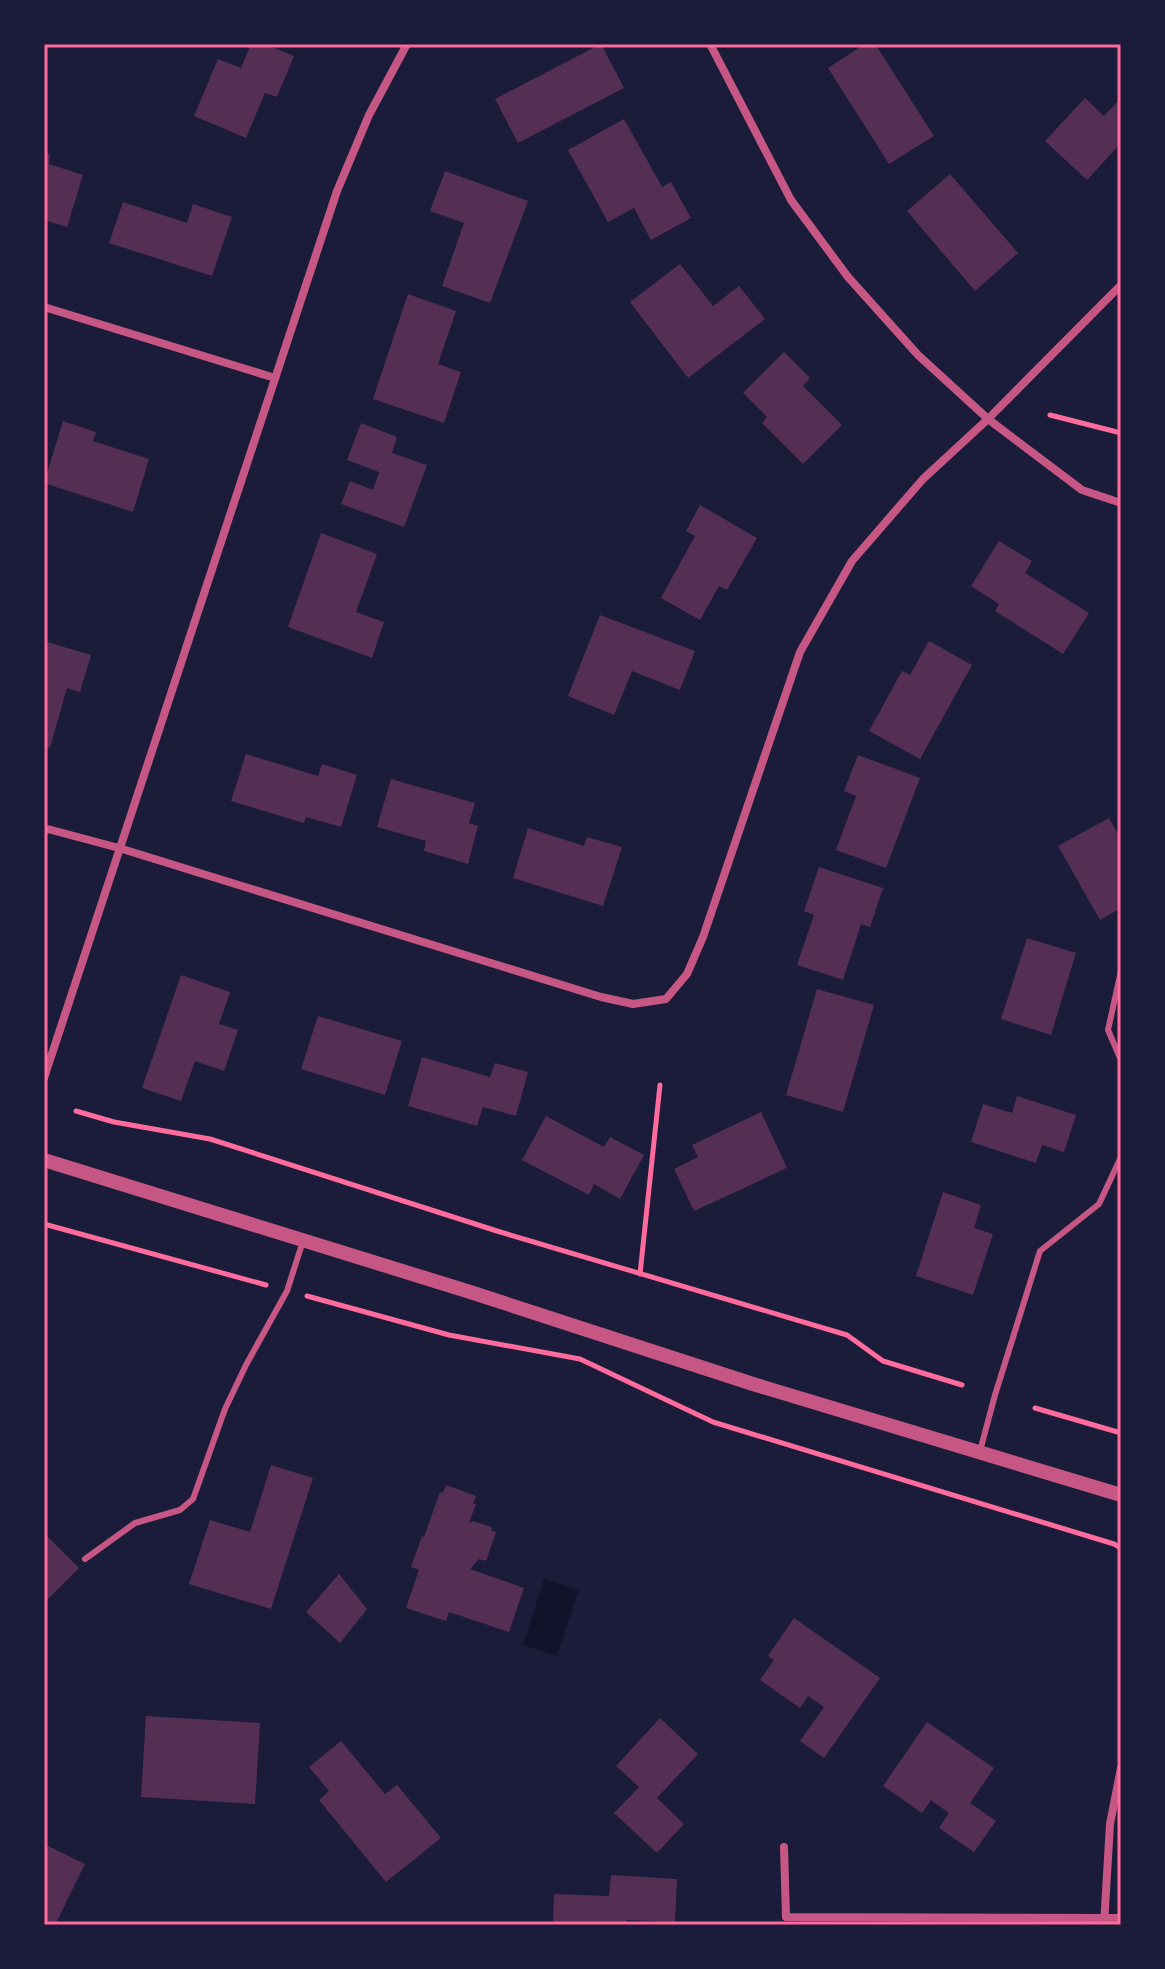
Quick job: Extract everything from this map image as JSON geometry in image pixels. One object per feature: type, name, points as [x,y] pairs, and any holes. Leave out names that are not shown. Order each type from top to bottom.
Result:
[{"type":"street","points":[[44,1078],[337,191],[369,115],[407,44]]},
{"type":"street","points":[[710,44],[791,200],[848,277],[918,355],[988,419],[1082,490],[1121,503]]},
{"type":"street","points":[[44,828],[119,848],[601,997],[633,1004],[666,999],[687,974],[703,937],[800,652],[852,561],[923,479],[988,419],[1121,285]]},
{"type":"street","points":[[44,307],[275,378]]},
{"type":"street","points":[[44,1160],[753,1384],[1121,1495]]},
{"type":"street","points":[[1104,1922],[1110,1824],[1121,1768]]},
{"type":"street","points":[[784,1847],[786,1921],[1104,1922],[1121,1918]]},
{"type":"lane","points":[[1121,971],[1108,1030],[1121,1060]]},
{"type":"lane","points":[[980,1451],[1040,1251],[1099,1204],[1121,1157]]},
{"type":"lane","points":[[85,1559],[135,1523],[180,1510],[193,1499],[225,1409],[287,1291],[303,1241]]},
{"type":"path","points":[[1050,415],[1121,433]]},
{"type":"path","points":[[640,1274],[660,1085]]},
{"type":"path","points":[[76,1111],[114,1122],[210,1139],[497,1231],[847,1335],[883,1361],[962,1385]]},
{"type":"path","points":[[44,1224],[449,1335],[580,1359],[713,1422],[1121,1548]]},
{"type":"path","points":[[1035,1408],[1121,1433]]},
{"type":"shaded area","points":[[544,1579],[579,1590],[557,1656],[523,1645]]},
{"type":"building","points":[[251,44],[265,44],[294,56],[277,97],[265,93],[246,138],[194,116],[218,59],[241,68]]},
{"type":"building","points":[[601,44],[624,88],[518,143],[495,99]]},
{"type":"building","points":[[865,44],[875,44],[934,136],[889,164],[828,68]]},
{"type":"building","points":[[1085,98],[1104,116],[1121,98],[1121,143],[1087,180],[1045,141]]},
{"type":"building","points":[[624,119],[662,187],[671,182],[691,218],[651,240],[634,208],[608,222],[568,150]]},
{"type":"building","points":[[44,153],[50,154],[49,164],[83,175],[67,227],[44,220]]},
{"type":"building","points":[[445,171],[528,201],[490,303],[442,286],[464,223],[430,211]]},
{"type":"building","points":[[950,174],[1018,253],[975,291],[907,211]]},
{"type":"building","points":[[123,202],[187,223],[193,204],[232,217],[212,276],[109,243]]},
{"type":"building","points":[[680,264],[713,306],[739,286],[765,319],[688,378],[630,302]]},
{"type":"building","points":[[408,294],[456,311],[438,364],[461,372],[444,423],[373,399]]},
{"type":"building","points":[[784,352],[810,378],[803,386],[842,425],[803,464],[762,423],[767,417],[743,393]]},
{"type":"building","points":[[63,421],[96,432],[93,441],[149,459],[133,512],[44,483]]},
{"type":"building","points":[[361,423],[397,437],[392,453],[427,465],[404,527],[341,504],[350,481],[373,490],[379,472],[347,460]]},
{"type":"building","points":[[700,505],[757,538],[727,590],[719,586],[700,620],[661,598],[695,536],[686,531]]},
{"type":"building","points":[[321,533],[377,554],[356,612],[384,622],[372,658],[288,627]]},
{"type":"building","points":[[999,541],[1032,561],[1025,573],[1089,613],[1063,654],[995,611],[999,604],[971,586]]},
{"type":"building","points":[[600,615],[695,651],[680,690],[632,671],[614,715],[568,696]]},
{"type":"building","points":[[44,641],[91,655],[80,692],[67,688],[50,748],[44,746]]},
{"type":"building","points":[[929,641],[972,665],[920,759],[869,731],[902,671],[910,675]]},
{"type":"building","points":[[246,754],[318,776],[322,764],[357,775],[341,827],[306,817],[304,823],[231,801]]},
{"type":"building","points":[[858,755],[920,778],[886,868],[836,850],[856,796],[844,791]]},
{"type":"building","points":[[391,779],[475,803],[469,823],[478,826],[468,864],[424,851],[426,841],[377,827]]},
{"type":"building","points":[[1109,818],[1121,839],[1121,908],[1100,920],[1058,846]]},
{"type":"building","points":[[528,828],[584,846],[587,837],[622,847],[603,906],[513,878]]},
{"type":"building","points":[[819,867],[883,888],[870,927],[861,924],[843,980],[797,965],[814,915],[804,911]]},
{"type":"building","points":[[1027,938],[1076,953],[1051,1035],[1001,1019]]},
{"type":"building","points":[[181,975],[230,992],[219,1024],[238,1030],[224,1071],[195,1061],[181,1101],[142,1088]]},
{"type":"building","points":[[817,989],[874,1005],[843,1112],[786,1095]]},
{"type":"building","points":[[318,1016],[402,1041],[385,1095],[301,1069]]},
{"type":"building","points":[[422,1057],[490,1077],[495,1063],[528,1072],[516,1116],[483,1107],[477,1126],[408,1106]]},
{"type":"building","points":[[1017,1096],[1076,1115],[1064,1152],[1042,1145],[1036,1163],[971,1142],[983,1104],[1012,1113]]},
{"type":"building","points":[[761,1112],[787,1168],[694,1211],[674,1169],[698,1157],[692,1145]]},
{"type":"building","points":[[546,1116],[604,1147],[610,1137],[644,1155],[620,1199],[594,1184],[589,1195],[522,1160]]},
{"type":"building","points":[[943,1192],[981,1205],[974,1228],[993,1234],[973,1295],[916,1276]]},
{"type":"building","points":[[271,1465],[313,1478],[271,1609],[189,1584],[210,1520],[250,1532]]},
{"type":"building","points":[[446,1485],[476,1496],[469,1523],[472,1521],[492,1527],[491,1530],[496,1532],[486,1561],[479,1559],[470,1569],[524,1588],[509,1632],[449,1612],[446,1621],[406,1608],[419,1570],[411,1567],[440,1492],[443,1493]]},
{"type":"building","points":[[44,1533],[79,1568],[44,1603]]},
{"type":"building","points":[[339,1574],[367,1609],[340,1643],[306,1612]]},
{"type":"building","points":[[794,1618],[880,1678],[824,1758],[800,1741],[824,1707],[808,1696],[800,1708],[760,1680],[774,1660],[768,1656]]},
{"type":"building","points":[[146,1716],[260,1723],[255,1804],[141,1797]]},
{"type":"building","points":[[660,1718],[698,1754],[657,1798],[684,1824],[657,1853],[614,1813],[639,1787],[616,1766]]},
{"type":"building","points":[[927,1722],[994,1768],[970,1803],[996,1821],[974,1852],[939,1828],[949,1813],[931,1800],[922,1813],[883,1786]]},
{"type":"building","points":[[341,1741],[385,1794],[397,1785],[441,1838],[386,1882],[319,1800],[329,1791],[309,1767]]},
{"type":"building","points":[[44,1844],[85,1864],[55,1925],[44,1925]]},
{"type":"building","points":[[611,1875],[677,1879],[675,1922],[627,1920],[626,1925],[553,1924],[554,1894],[609,1896]]}]
